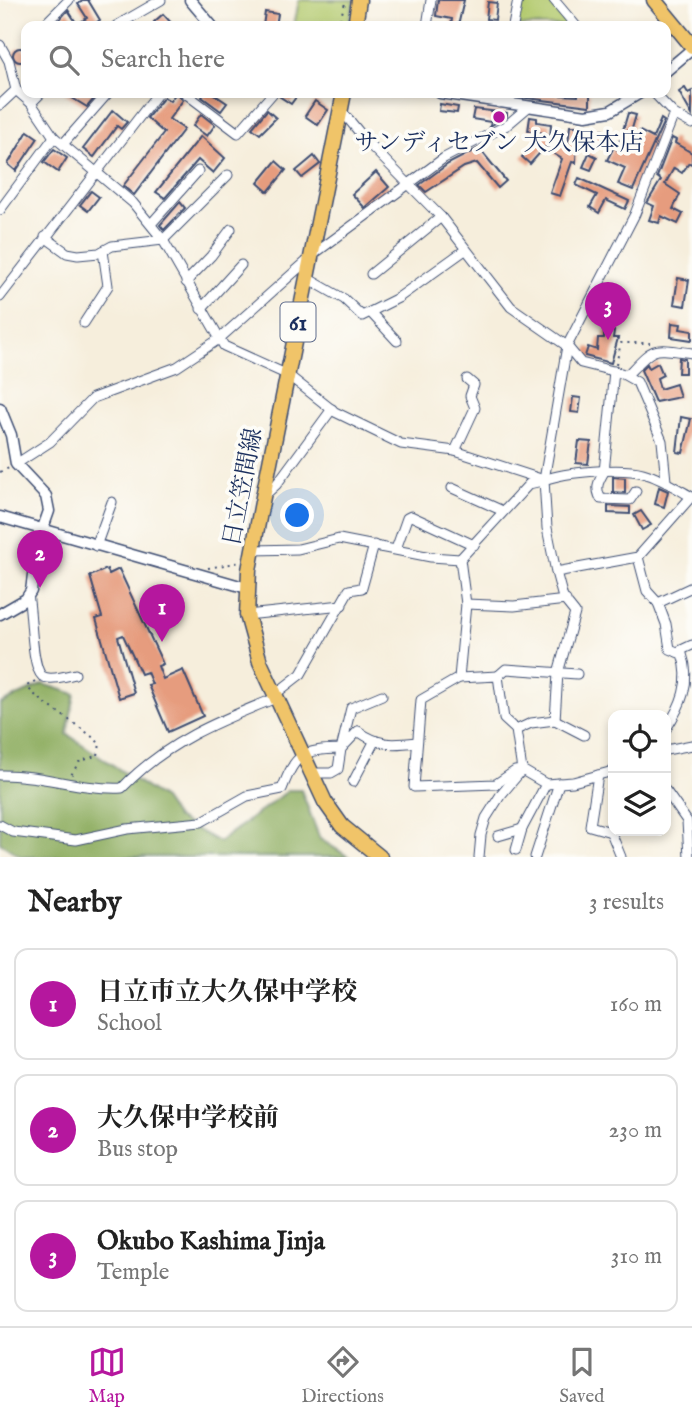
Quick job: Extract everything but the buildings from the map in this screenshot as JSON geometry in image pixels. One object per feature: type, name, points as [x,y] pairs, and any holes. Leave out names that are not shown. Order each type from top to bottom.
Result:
[{"type":"main road","points":[[356,21],[359,0]]},
{"type":"main road","points":[[654,0],[692,47]]},
{"type":"main road","name":"日立笠間線","points":[[343,98],[249,556],[247,615],[252,642],[309,773],[342,826],[380,857]]},
{"type":"street","points":[[48,21],[69,0]]},
{"type":"street","points":[[125,21],[161,0]]},
{"type":"street","points":[[190,0],[207,21]]},
{"type":"street","points":[[428,21],[431,0]]},
{"type":"street","points":[[514,21],[518,0]]},
{"type":"street","points":[[554,0],[572,21]]},
{"type":"street","points":[[0,45],[9,61],[16,90],[21,94]]},
{"type":"street","points":[[671,66],[692,47]]},
{"type":"street","points":[[0,105],[16,90]]},
{"type":"street","points":[[25,98],[54,137],[133,203],[151,224],[224,346],[288,375],[332,410],[401,444],[455,451],[544,480]]},
{"type":"street","points":[[31,103],[36,98]]},
{"type":"street","points":[[64,143],[104,98]]},
{"type":"street","points":[[0,297],[154,98]]},
{"type":"street","points":[[192,98],[238,133],[269,98]]},
{"type":"street","points":[[500,98],[527,108],[586,116],[610,111],[630,98]]},
{"type":"street","points":[[659,98],[674,114],[692,124]]},
{"type":"street","points":[[16,464],[50,442],[93,398],[177,368],[219,338],[311,257],[410,183],[444,158],[507,125],[527,108]]},
{"type":"street","points":[[340,114],[346,116],[368,143],[441,217],[511,307],[567,346],[581,363],[627,375],[642,389],[662,441],[666,481]]},
{"type":"street","points":[[555,720],[558,673],[575,613],[566,600],[556,572],[547,528],[544,480],[567,346],[635,214],[674,114]]},
{"type":"street","points":[[1,205],[54,137]]},
{"type":"street","points":[[151,224],[198,171]]},
{"type":"street","points":[[45,237],[67,253],[78,255],[103,251],[112,246],[163,240],[228,175]]},
{"type":"street","points":[[371,274],[441,217]]},
{"type":"street","points":[[186,282],[211,256],[231,229]]},
{"type":"street","points":[[307,278],[344,299],[362,316],[426,280],[465,250]]},
{"type":"street","points":[[84,323],[108,286],[103,251]]},
{"type":"street","points":[[201,309],[241,265]]},
{"type":"street","points":[[371,313],[397,341]]},
{"type":"street","points":[[627,375],[649,351],[692,353]]},
{"type":"street","points":[[602,370],[613,383]]},
{"type":"street","points":[[614,371],[604,472],[598,482],[601,499],[630,499],[636,491]]},
{"type":"street","points":[[455,451],[475,408],[471,396],[474,385],[467,379]]},
{"type":"street","points":[[0,408],[11,435],[16,464],[46,496],[49,511],[37,545],[34,580],[28,595],[36,664],[42,676],[47,678],[75,674]]},
{"type":"street","points":[[263,497],[276,485],[332,410]]},
{"type":"street","points":[[460,559],[529,484],[554,476],[640,472],[666,481],[691,497],[638,557],[556,572]]},
{"type":"street","points":[[452,488],[503,511]]},
{"type":"street","points":[[96,546],[112,502]]},
{"type":"street","points":[[396,549],[407,518],[411,516],[474,545]]},
{"type":"street","points":[[0,517],[247,588]]},
{"type":"street","points":[[249,556],[298,549],[329,539],[460,559]]},
{"type":"street","points":[[0,775],[122,788],[177,741],[275,697],[301,674],[349,590],[362,588],[374,545]]},
{"type":"street","points":[[638,557],[647,591],[658,603],[666,624],[670,649],[677,652],[686,664],[684,699],[671,721]]},
{"type":"street","points":[[459,678],[466,604],[460,559]]},
{"type":"street","points":[[658,603],[692,587]]},
{"type":"street","points":[[0,614],[28,595]]},
{"type":"street","points":[[466,604],[514,606],[566,600]]},
{"type":"street","points":[[247,615],[342,605]]},
{"type":"street","points":[[677,652],[692,645]]},
{"type":"street","points":[[577,674],[506,669],[498,676],[459,678],[421,700],[413,783],[418,789],[496,784],[508,774],[522,771],[546,784],[608,772]]},
{"type":"street","points":[[479,857],[486,818],[500,796],[522,771],[523,759],[516,730],[504,719],[498,676]]},
{"type":"street","points":[[309,773],[331,773],[338,769],[351,708],[382,695]]},
{"type":"street","points":[[516,730],[531,723],[555,720],[584,735]]},
{"type":"street","points":[[0,825],[13,832],[76,840],[127,829],[201,822],[247,796],[282,789],[293,763],[302,755],[341,749],[358,731],[374,742],[387,746],[417,742]]},
{"type":"street","points":[[353,782],[374,742]]},
{"type":"street","points":[[671,749],[692,745]]},
{"type":"street","points":[[598,775],[590,826],[608,831]]},
{"type":"street","points":[[535,857],[559,783]]},
{"type":"street","points":[[516,850],[522,828],[546,784]]},
{"type":"street","points":[[671,797],[690,821],[689,857]]},
{"type":"street","points":[[498,836],[522,828]]},
{"type":"street","points":[[613,836],[621,857]]},
{"type":"path","points":[[340,21],[346,0]]},
{"type":"path","points":[[199,569],[249,556]]},
{"type":"path","points":[[42,676],[27,686],[34,695],[66,715],[100,744],[95,757],[79,762],[68,784]]},
{"type":"green space","points":[[299,0],[354,0],[350,21],[295,21]]},
{"type":"green space","points":[[521,0],[549,0],[568,21],[516,21]]},
{"type":"green space","points":[[43,684],[75,694],[67,734],[163,799],[176,818],[219,842],[289,790],[301,790],[320,839],[349,857],[22,857],[0,843],[0,704]]},
{"type":"place","name":"サンディセブン 大久保本店","points":[[499,117]]},
{"type":"place","name":"Okubo Kashima Jinja","points":[[608,340]]},
{"type":"place","name":"大久保中学校前","points":[[40,588]]},
{"type":"place","name":"日立市立大久保中学校","points":[[162,642]]}]
